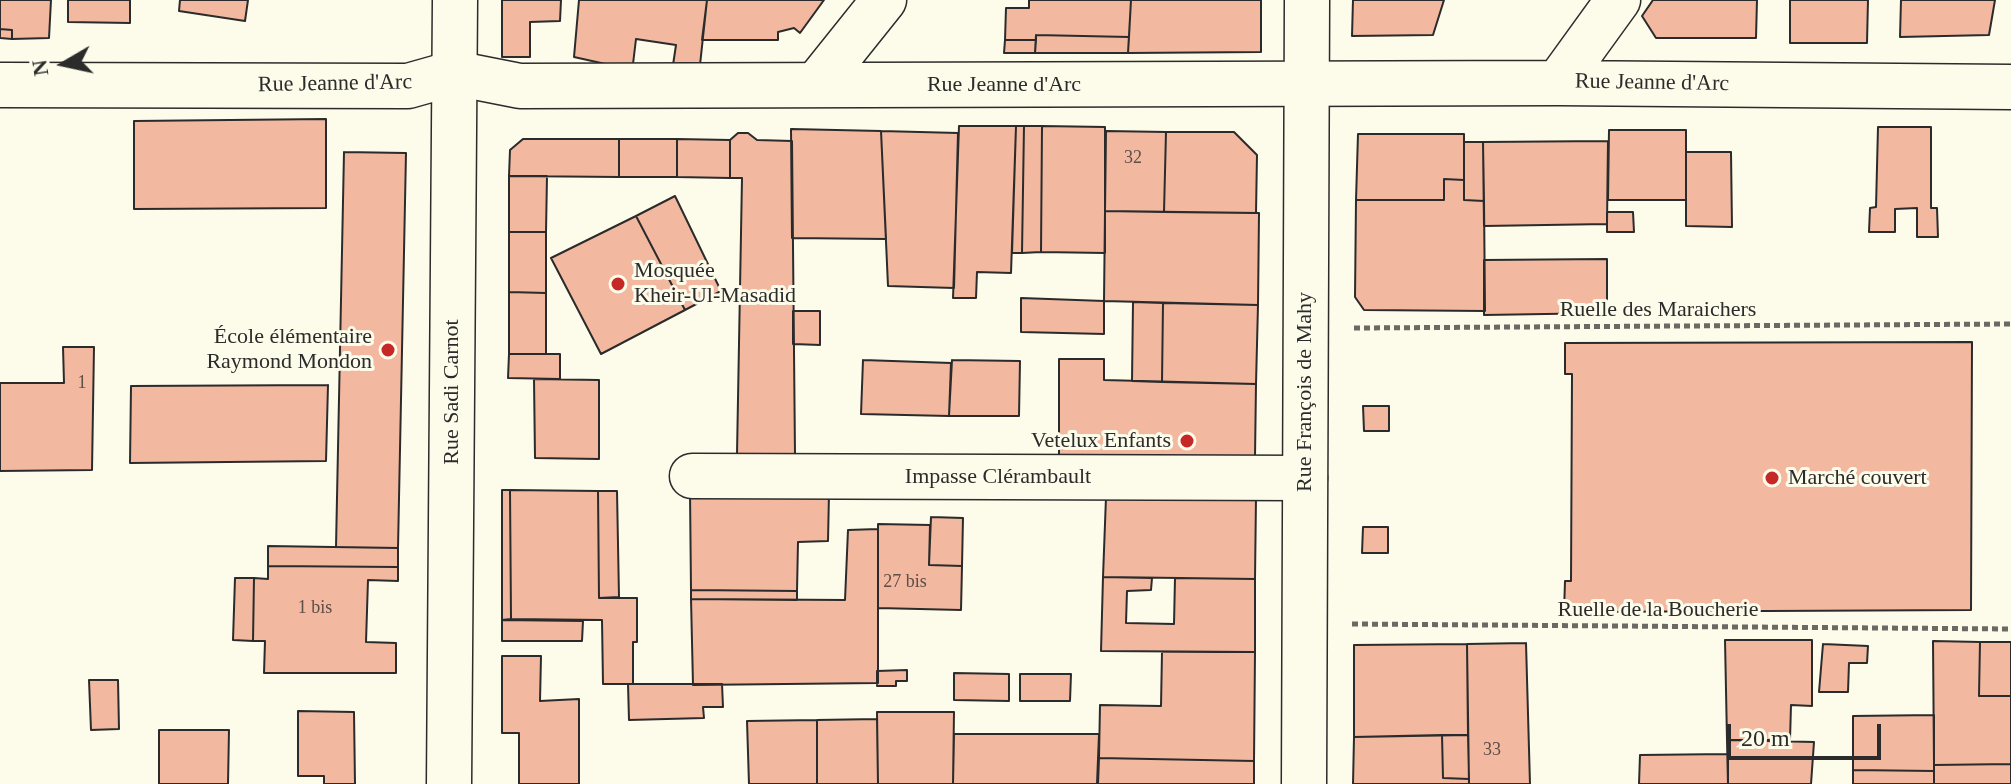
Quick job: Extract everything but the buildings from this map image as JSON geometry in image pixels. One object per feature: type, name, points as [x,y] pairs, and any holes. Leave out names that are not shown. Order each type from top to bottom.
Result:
[{"type":"street","name":"Rue Sadi Carnot","points":[[449,784],[455,0]]},
{"type":"street","points":[[816,85],[884,0]]},
{"type":"street","name":"Rue François de Mahy","points":[[1304,784],[1307,0]]},
{"type":"street","points":[[1558,83],[1618,0]]},
{"type":"street","name":"Rue Jeanne d'Arc","points":[[0,85],[408,86],[454,73],[520,86],[1558,83],[2011,87]]},
{"type":"street","name":"Impasse Clérambault","points":[[692,476],[1305,478]]},
{"type":"path","name":"Ruelle des Maraichers","points":[[1305,328],[2011,324]]},
{"type":"path","name":"Ruelle de la Boucherie","points":[[1305,624],[2011,629]]},
{"type":"place","name":"Mosquée Kheir-Ul-Masadid","points":[[618,284]]},
{"type":"place","name":"École élémentaire Raymond Mondon","points":[[388,350]]},
{"type":"place","name":"Vetelux Enfants","points":[[1187,441]]},
{"type":"place","name":"Marché couvert","points":[[1772,478]]}]
